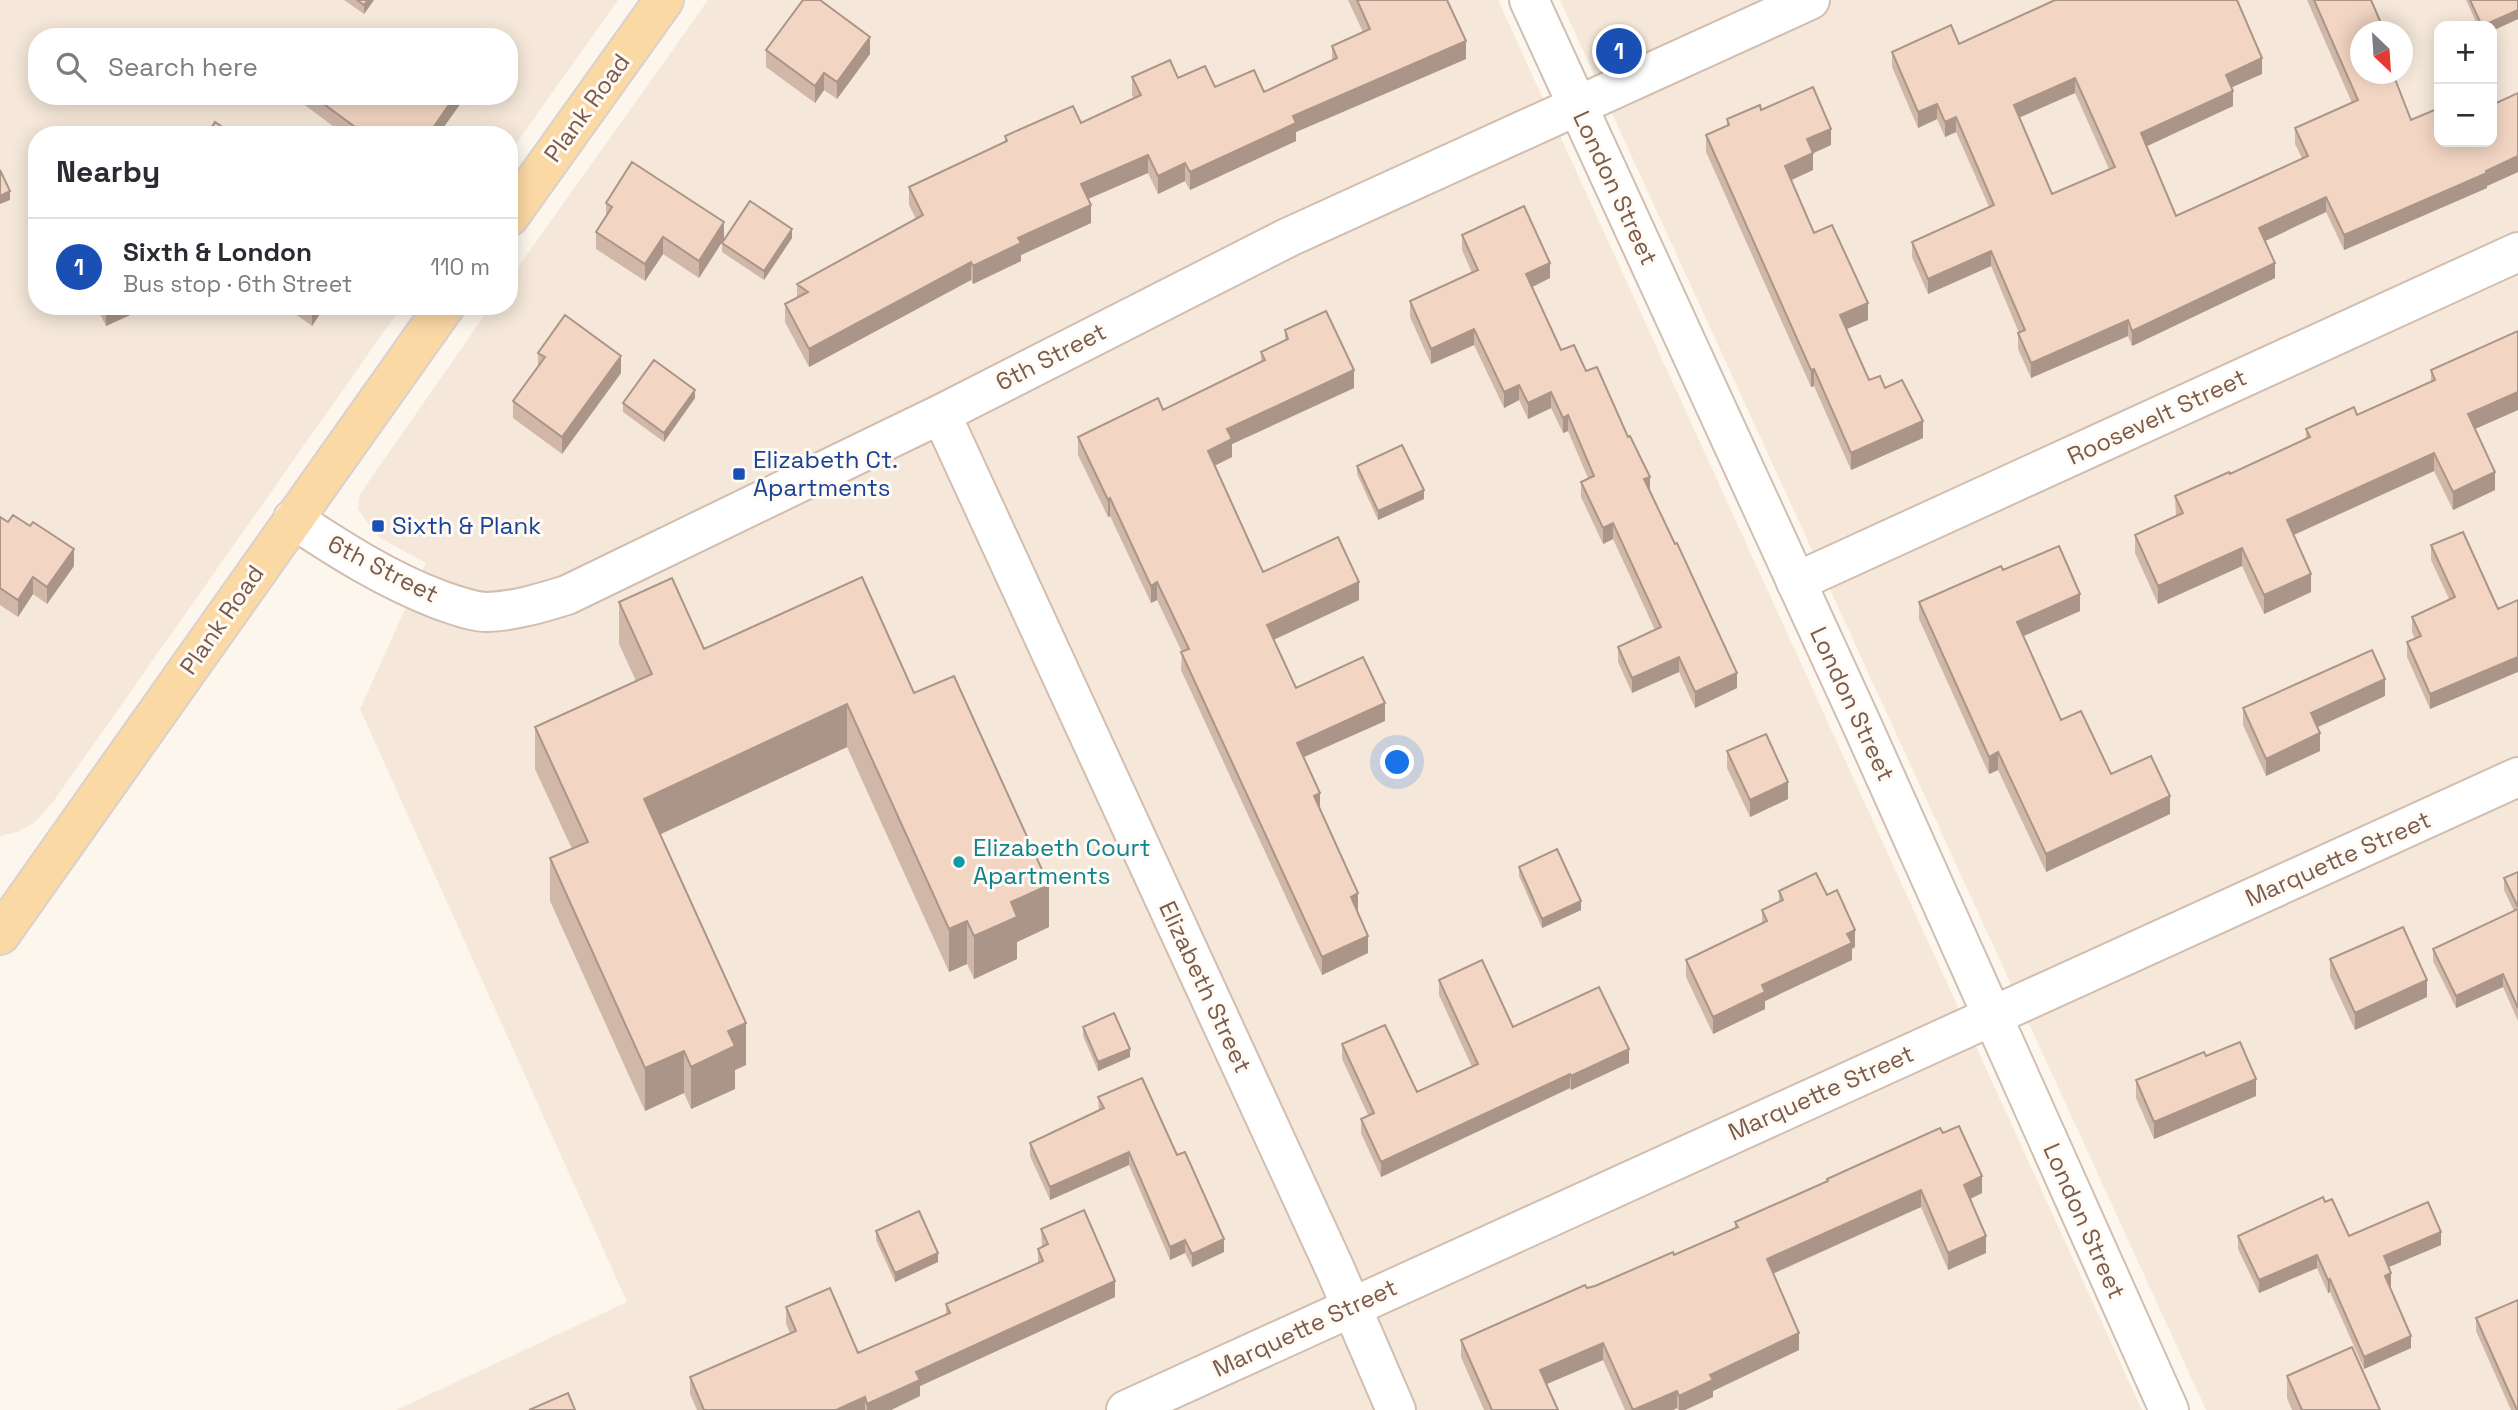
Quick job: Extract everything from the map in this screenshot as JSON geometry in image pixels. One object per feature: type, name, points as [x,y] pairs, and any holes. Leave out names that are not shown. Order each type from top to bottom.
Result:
[{"type":"main road","name":"Plank Road","points":[[518,204],[664,0]]},
{"type":"main road","name":"Plank Road","points":[[2,927],[439,315]]},
{"type":"street","name":"London Street","points":[[1529,0],[1796,582],[2169,1410]]},
{"type":"street","name":"6th Street","points":[[293,519],[350,557],[411,589],[455,605],[485,612],[528,607],[567,595],[941,414],[1289,237],[1810,0]]},
{"type":"street","name":"Roosevelt Street","points":[[1796,582],[2518,252]]},
{"type":"street","name":"Elizabeth Street","points":[[941,414],[1396,1410]]},
{"type":"street","name":"Marquette Street","points":[[1126,1410],[2518,777]]},
{"type":"shaded area","points":[[0,0],[618,0],[518,141],[518,126],[28,126],[28,315],[396,315],[53,802],[34,823],[17,832],[0,836]]},
{"type":"shaded area","points":[[708,0],[1498,0],[2142,1410],[396,1410],[627,1302],[360,709],[426,563],[380,538],[358,509],[360,494],[485,315],[518,315],[518,267]]},
{"type":"shaded area","points":[[1560,0],[2518,0],[2518,1410],[2206,1410]]},
{"type":"building","points":[[803,0],[820,0],[870,37],[837,82],[824,73],[815,86],[766,50]]},
{"type":"building","points":[[1357,0],[1447,0],[1466,41],[1293,116],[1296,123],[1190,172],[1185,163],[1158,176],[1148,155],[1081,184],[1091,205],[1018,238],[1021,243],[973,266],[971,262],[809,349],[785,304],[808,292],[797,284],[923,215],[909,187],[1007,141],[1005,136],[1073,106],[1081,123],[1141,95],[1132,77],[1170,60],[1178,78],[1205,66],[1215,87],[1254,70],[1264,92],[1337,58],[1332,46],[1370,29]]},
{"type":"building","points":[[2055,0],[2237,0],[2262,58],[2226,75],[2233,91],[2141,133],[2176,216],[2308,156],[2295,128],[2358,100],[2351,84],[2397,84],[2411,120],[2434,110],[2434,147],[2497,147],[2497,103],[2518,93],[2518,156],[2486,171],[2487,173],[2344,235],[2326,197],[2259,228],[2275,263],[2132,331],[2128,320],[2031,363],[2018,333],[2025,330],[1991,251],[1928,279],[1912,242],[1994,205],[1956,117],[1945,122],[1937,104],[1918,112],[1892,52],[1951,25],[1959,44]],"holes":[[[2075,78],[2115,167],[2052,194],[2014,105]]]},
{"type":"building","points":[[2314,0],[2371,0],[2380,21],[2350,21],[2350,82]]},
{"type":"building","points":[[2470,0],[2518,0],[2518,10],[2493,21],[2480,21]]},
{"type":"building","points":[[1813,87],[1831,129],[1807,139],[1813,153],[1785,166],[1814,233],[1832,225],[1868,303],[1840,315],[1869,380],[1880,376],[1885,388],[1902,380],[1923,421],[1851,453],[1706,135],[1729,125],[1727,119],[1760,105],[1761,110]]},
{"type":"building","points":[[325,105],[449,105],[434,126],[354,126]]},
{"type":"building","points":[[632,162],[724,222],[699,261],[663,237],[645,264],[596,232],[612,207],[606,203]]},
{"type":"building","points":[[0,170],[10,191],[0,196]]},
{"type":"building","points":[[750,201],[792,229],[764,271],[722,243]]},
{"type":"building","points":[[1524,206],[1550,263],[1526,274],[1561,350],[1574,345],[1586,371],[1597,367],[1628,437],[1630,436],[1650,477],[1644,479],[1737,673],[1695,692],[1679,657],[1632,678],[1618,647],[1661,627],[1613,523],[1603,528],[1581,482],[1594,476],[1568,415],[1563,418],[1551,392],[1528,403],[1519,385],[1504,392],[1474,329],[1431,349],[1410,301],[1478,270],[1462,235]]},
{"type":"building","points":[[1326,311],[1354,370],[1227,429],[1232,439],[1208,451],[1263,572],[1338,537],[1359,582],[1267,625],[1296,688],[1363,657],[1385,703],[1297,743],[1320,793],[1314,796],[1358,893],[1351,897],[1368,936],[1322,957],[1181,652],[1189,649],[1157,582],[1151,586],[1078,437],[1158,398],[1163,410],[1265,360],[1261,352],[1288,339],[1285,330]]},
{"type":"building","points":[[565,315],[621,356],[562,437],[513,401],[545,357],[538,353]]},
{"type":"building","points":[[2518,331],[2518,392],[2468,414],[2495,472],[2453,492],[2434,453],[2287,520],[2311,574],[2264,595],[2242,548],[2158,586],[2135,535],[2183,513],[2175,496],[2310,437],[2306,429],[2354,407],[2357,415],[2435,380],[2431,370]]},
{"type":"building","points":[[654,360],[695,390],[664,433],[623,403]]},
{"type":"building","points":[[1402,445],[1424,490],[1378,511],[1357,466]]},
{"type":"building","points":[[13,515],[30,526],[33,522],[74,549],[47,587],[33,577],[18,600],[0,588],[0,517],[8,522]]},
{"type":"building","points":[[2463,532],[2498,609],[2518,600],[2518,657],[2430,694],[2407,642],[2421,636],[2412,617],[2455,597],[2431,545]]},
{"type":"building","points":[[2059,546],[2080,594],[2017,622],[2061,720],[2081,711],[2111,774],[2151,756],[2170,796],[2046,854],[1998,752],[1989,757],[1919,602],[2001,566],[2003,570]]},
{"type":"building","name":"Elizabeth Court Apartments","points":[[862,577],[914,693],[954,676],[1049,885],[1011,902],[1017,917],[974,936],[967,921],[949,929],[847,704],[644,799],[746,1023],[728,1031],[735,1046],[691,1067],[684,1051],[645,1068],[550,858],[588,842],[535,727],[652,674],[619,602],[672,578],[704,649]]},
{"type":"building","points":[[2372,650],[2385,679],[2311,713],[2320,733],[2266,759],[2243,708]]},
{"type":"building","points":[[1766,734],[1788,782],[1750,800],[1727,751]]},
{"type":"building","points":[[1557,849],[1581,901],[1542,919],[1519,867]]},
{"type":"building","points":[[2518,872],[2518,907],[2504,878]]},
{"type":"building","points":[[1816,873],[1827,895],[1837,890],[1855,930],[1847,934],[1852,943],[1762,985],[1765,992],[1713,1017],[1686,960],[1767,921],[1762,910],[1783,900],[1779,891]]},
{"type":"building","points":[[2518,909],[2518,1008],[2503,974],[2456,996],[2433,949]]},
{"type":"building","points":[[2403,927],[2427,980],[2355,1013],[2330,959]]},
{"type":"building","points":[[1482,960],[1513,1027],[1599,987],[1629,1049],[1381,1162],[1361,1119],[1374,1113],[1342,1044],[1385,1025],[1417,1092],[1478,1064],[1439,980]]},
{"type":"building","points":[[1114,1013],[1130,1049],[1098,1062],[1083,1027]]},
{"type":"building","points":[[2240,1042],[2256,1079],[2154,1122],[2136,1080],[2204,1052],[2206,1056]]},
{"type":"building","points":[[1142,1078],[1177,1155],[1185,1152],[1224,1239],[1192,1254],[1185,1240],[1170,1247],[1129,1152],[1050,1187],[1030,1143],[1104,1108],[1098,1097]]},
{"type":"building","points":[[1959,1126],[1982,1176],[1964,1185],[1986,1236],[1948,1253],[1921,1190],[1767,1259],[1799,1333],[1710,1375],[1713,1380],[1679,1396],[1677,1391],[1633,1410],[1603,1343],[1540,1370],[1558,1410],[1492,1410],[1461,1340],[1585,1285],[1587,1288],[1595,1286],[1673,1252],[1674,1255],[1738,1227],[1735,1222],[1828,1181],[1827,1179],[1940,1128],[1943,1133]]},
{"type":"building","points":[[2323,1197],[2325,1202],[2332,1199],[2349,1236],[2428,1202],[2441,1232],[2384,1256],[2391,1273],[2385,1276],[2411,1336],[2364,1357],[2317,1255],[2259,1280],[2238,1236]]},
{"type":"building","points":[[1084,1210],[1115,1281],[916,1372],[920,1380],[867,1404],[865,1397],[836,1410],[704,1410],[690,1377],[796,1331],[786,1307],[830,1288],[858,1353],[950,1313],[946,1304],[1043,1261],[1038,1249],[1048,1244],[1041,1229]]},
{"type":"building","points":[[919,1211],[938,1253],[895,1273],[876,1231]]},
{"type":"building","points":[[2518,1300],[2518,1410],[2517,1410],[2476,1318]]},
{"type":"building","points":[[2352,1347],[2380,1410],[2302,1410],[2287,1376]]},
{"type":"building","points":[[568,1393],[575,1410],[529,1410]]},
{"type":"place","name":"Sixth & London","points":[[1619,51]]},
{"type":"place","name":"Elizabeth Ct. Apartments","points":[[739,474]]},
{"type":"place","name":"Sixth & Plank","points":[[378,526]]},
{"type":"place","name":"Elizabeth Court Apartments","points":[[959,862]]}]
